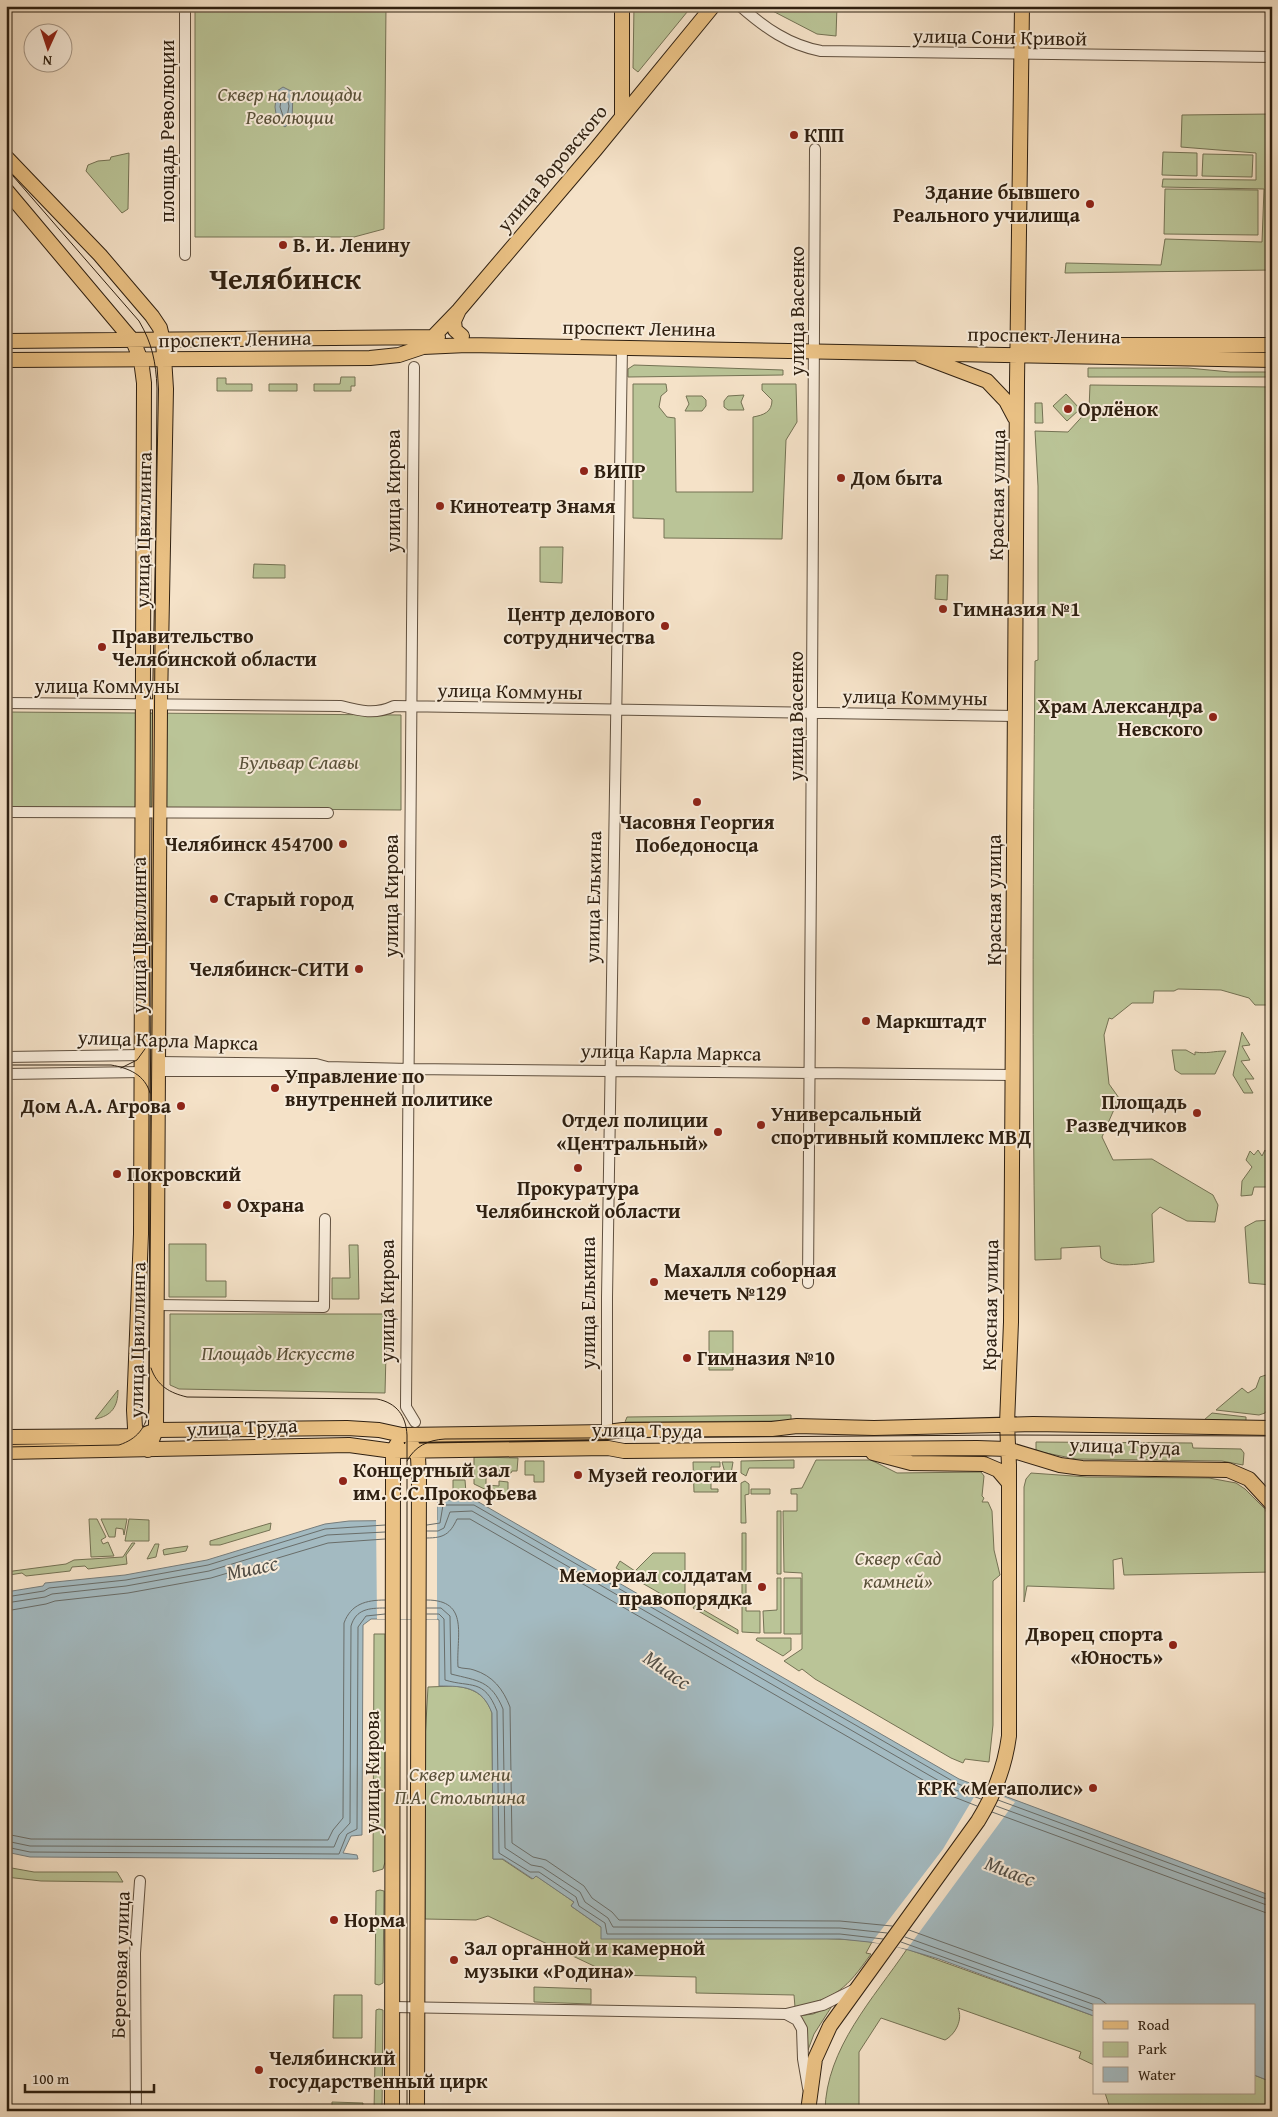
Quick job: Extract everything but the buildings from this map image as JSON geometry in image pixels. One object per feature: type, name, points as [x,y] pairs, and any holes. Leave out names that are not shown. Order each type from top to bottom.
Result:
[{"type":"main road","points":[[622,6],[622,116]]},
{"type":"main road","name":"улица Воровского","points":[[428,342],[459,310],[711,10],[721,6]]},
{"type":"main road","name":"Красная улица","points":[[808,2111],[809,2092],[820,2044],[855,1989],[967,1839],[993,1792],[1005,1756],[1009,1726],[1009,1483],[1007,1424],[1011,1322],[1022,6]]},
{"type":"main road","name":"улица Цвиллинга","points":[[6,157],[128,287],[160,328],[163,341],[166,396],[160,703],[156,1430],[148,1450]]},
{"type":"main road","name":"улица Цвиллинга","points":[[6,190],[133,341],[141,360],[144,383],[141,1234],[134,1410],[135,1428],[148,1450]]},
{"type":"main road","points":[[459,310],[454,321],[455,330],[462,336]]},
{"type":"main road","name":"проспект Ленина","points":[[6,360],[370,358],[399,355],[428,342],[462,336],[814,347],[910,352],[1272,345]]},
{"type":"main road","name":"проспект Ленина","points":[[6,341],[428,342],[475,345],[622,347],[1019,349],[1272,360]]},
{"type":"main road","points":[[910,352],[987,381],[997,388],[1018,422]]},
{"type":"main road","name":"улица Карла Маркса","points":[[142,1055],[159,1067]]},
{"type":"main road","name":"улица Карла Маркса","points":[[142,1072],[159,1067]]},
{"type":"main road","name":"улица Труда","points":[[6,1437],[141,1436],[156,1430],[347,1428],[379,1430],[405,1435],[1007,1424],[1272,1428]]},
{"type":"main road","name":"улица Елькина","points":[[607,1432],[608,1448]]},
{"type":"main road","points":[[405,1435],[418,1457],[419,1500],[417,2111]]},
{"type":"main road","name":"улица Кирова","points":[[392,2111],[392,1500],[393,1450],[405,1435]]},
{"type":"main road","name":"улица Труда","points":[[6,1452],[349,1445],[414,1451],[608,1448],[624,1451],[1008,1449],[1060,1465],[1089,1468],[1228,1470],[1249,1479],[1272,1504]]},
{"type":"main road","points":[[863,1449],[910,1463],[984,1464],[998,1470],[1009,1483],[1015,1469],[1024,1464],[1039,1462],[1060,1465]]},
{"type":"street","name":"площадь Революции","points":[[185,6],[185,255]]},
{"type":"street","name":"улица Сони Кривой","points":[[740,6],[786,40],[802,48],[821,51],[1272,58]]},
{"type":"street","name":"улица Васенко","points":[[808,1284],[808,1075],[814,712],[814,149]]},
{"type":"street","name":"улица Елькина","points":[[607,1432],[606,1298],[622,347]]},
{"type":"street","name":"улица Кирова","points":[[414,367],[406,1407],[416,1422]]},
{"type":"street","name":"улица Коммуны","points":[[6,703],[341,706],[372,712],[382,712],[394,706],[1015,716]]},
{"type":"street","points":[[6,812],[143,814],[328,812]]},
{"type":"street","name":"улица Карла Маркса","points":[[6,1057],[142,1055]]},
{"type":"street","name":"улица Карла Маркса","points":[[159,1067],[316,1064],[327,1067],[410,1069],[1013,1076]]},
{"type":"street","name":"улица Карла Маркса","points":[[6,1074],[142,1072]]},
{"type":"street","points":[[156,1305],[324,1308],[325,1218]]},
{"type":"street","name":"Береговая улица","points":[[136,2111],[134,1969],[140,1881]]},
{"type":"street","points":[[393,2007],[786,2014],[823,2005],[855,1989]]},
{"type":"street","points":[[786,2014],[797,2020],[802,2029],[809,2092]]},
{"type":"green space","name":"Сквер на площади Революции","points":[[195,6],[386,6],[384,229],[354,237],[195,237]]},
{"type":"green space","points":[[634,6],[692,6],[638,72],[633,68]]},
{"type":"green space","points":[[763,6],[837,6],[836,36],[817,34]]},
{"type":"green space","points":[[1272,114],[1272,270],[1065,273],[1066,263],[1161,265],[1165,239],[1262,242],[1264,189],[1162,187],[1163,179],[1256,180],[1256,153],[1181,147],[1182,115]]},
{"type":"green space","points":[[1163,152],[1197,153],[1197,176],[1162,175]]},
{"type":"green space","points":[[129,153],[128,209],[122,213],[86,171],[88,165]]},
{"type":"green space","points":[[1203,154],[1253,155],[1252,177],[1202,176]]},
{"type":"green space","points":[[1165,189],[1258,190],[1258,235],[1164,234]]},
{"type":"green space","points":[[634,365],[783,370],[783,375],[628,377],[628,369]]},
{"type":"green space","points":[[1088,368],[1188,368],[1230,372],[1272,372],[1272,377],[1088,377]]},
{"type":"green space","points":[[341,377],[355,377],[355,386],[351,386],[351,391],[314,391],[314,384],[340,384]]},
{"type":"green space","points":[[217,378],[226,378],[226,384],[252,384],[252,391],[217,391]]},
{"type":"green space","points":[[269,384],[297,384],[297,391],[269,391]]},
{"type":"green space","points":[[633,384],[666,384],[667,391],[661,396],[659,407],[667,417],[675,418],[676,492],[753,492],[753,417],[767,412],[772,404],[772,400],[762,390],[762,384],[796,384],[797,422],[786,440],[782,539],[664,538],[664,519],[633,518]]},
{"type":"green space","points":[[1090,385],[1272,387],[1272,1005],[1255,1005],[1249,998],[1221,990],[1178,989],[1174,991],[1154,991],[1153,1003],[1132,1003],[1112,1019],[1109,1018],[1104,1035],[1109,1084],[1119,1098],[1102,1137],[1113,1160],[1152,1159],[1213,1195],[1218,1205],[1215,1222],[1187,1221],[1160,1207],[1152,1214],[1154,1262],[1126,1265],[1112,1264],[1101,1258],[1100,1246],[1061,1248],[1061,1259],[1035,1260],[1033,884],[1035,661],[1038,660],[1038,486],[1035,431],[1068,432],[1089,409]]},
{"type":"green space","points":[[1066,394],[1080,409],[1067,421],[1053,406]]},
{"type":"green space","points":[[744,395],[741,402],[744,410],[728,410],[724,407],[724,401],[728,396]]},
{"type":"green space","points":[[686,396],[702,396],[706,400],[706,406],[702,411],[685,411],[689,404]]},
{"type":"green space","points":[[1035,403],[1042,403],[1043,423],[1035,423]]},
{"type":"green space","points":[[540,547],[563,547],[562,583],[540,582]]},
{"type":"green space","points":[[254,564],[285,565],[285,578],[253,578]]},
{"type":"green space","points":[[936,575],[948,575],[947,600],[935,599]]},
{"type":"green space","name":"Бульвар Славы","points":[[6,712],[401,715],[401,810],[6,807]]},
{"type":"green space","points":[[1242,1032],[1250,1045],[1242,1046],[1250,1060],[1241,1061],[1254,1079],[1245,1079],[1253,1093],[1244,1093],[1233,1075]]},
{"type":"green space","points":[[1172,1050],[1186,1050],[1195,1055],[1195,1052],[1226,1051],[1215,1074],[1181,1074],[1175,1070]]},
{"type":"green space","points":[[1258,1150],[1262,1156],[1265,1150],[1272,1160],[1272,1187],[1254,1187],[1252,1195],[1241,1196],[1242,1181],[1252,1167],[1246,1160],[1250,1151],[1254,1155]]},
{"type":"green space","points":[[1272,1220],[1272,1285],[1249,1283],[1245,1227],[1256,1221]]},
{"type":"green space","points":[[169,1244],[206,1244],[206,1281],[226,1281],[226,1297],[169,1297]]},
{"type":"green space","points":[[349,1245],[358,1245],[359,1299],[332,1299],[332,1278],[350,1278]]},
{"type":"green space","name":"Площадь Искусств","points":[[170,1314],[387,1314],[385,1393],[179,1389],[170,1385]]},
{"type":"green space","points":[[709,1331],[733,1331],[733,1370],[709,1370]]},
{"type":"green space","points":[[1272,1373],[1272,1402],[1265,1413],[1259,1415],[1216,1410],[1242,1388],[1248,1393],[1256,1388],[1260,1377]]},
{"type":"green space","points":[[118,1390],[117,1401],[110,1413],[95,1419]]},
{"type":"green space","points":[[1212,1413],[1246,1417],[1246,1421],[1204,1420]]},
{"type":"green space","points":[[791,1415],[791,1420],[785,1421],[625,1422],[627,1417]]},
{"type":"green space","points":[[1036,1442],[1192,1443],[1193,1448],[1241,1449],[1244,1453],[1243,1465],[1222,1461],[1076,1459],[1036,1451]]},
{"type":"green space","points":[[474,1457],[518,1458],[517,1471],[499,1473],[499,1469],[486,1469],[486,1485],[499,1486],[499,1481],[508,1482],[508,1494],[495,1494],[474,1484]]},
{"type":"green space","points":[[794,1460],[794,1468],[749,1468],[746,1476],[741,1473],[741,1461]]},
{"type":"green space","name":"Сквер «Сад камней»","points":[[816,1460],[871,1460],[897,1473],[981,1472],[984,1476],[982,1496],[984,1498],[982,1502],[988,1502],[992,1511],[994,1550],[1000,1575],[993,1581],[993,1725],[989,1762],[965,1759],[963,1763],[951,1758],[815,1679],[802,1669],[799,1671],[784,1661],[802,1649],[802,1573],[784,1572],[783,1511],[797,1511],[797,1494],[791,1494],[791,1489],[802,1488]]},
{"type":"green space","points":[[525,1461],[544,1461],[544,1482],[534,1482],[534,1475],[525,1475]]},
{"type":"green space","points":[[693,1462],[720,1462],[720,1467],[711,1467],[711,1489],[718,1489],[718,1492],[694,1492]]},
{"type":"green space","points":[[722,1462],[733,1462],[731,1474],[725,1473]]},
{"type":"green space","points":[[1031,1473],[1087,1477],[1209,1478],[1236,1483],[1245,1489],[1265,1509],[1272,1524],[1272,1572],[1124,1575],[1122,1558],[1113,1560],[1114,1589],[1027,1586],[1024,1602],[1024,1487],[1026,1479]]},
{"type":"green space","points":[[453,1480],[465,1480],[466,1493],[453,1493]]},
{"type":"green space","points":[[745,1481],[749,1484],[749,1494],[745,1495],[746,1523],[741,1523],[741,1483]]},
{"type":"green space","points":[[751,1489],[770,1489],[770,1494],[751,1494]]},
{"type":"green space","points":[[777,1511],[781,1511],[781,1574],[777,1574]]},
{"type":"green space","points":[[89,1519],[97,1519],[106,1537],[101,1540],[103,1544],[108,1542],[114,1556],[91,1557]]},
{"type":"green space","points":[[101,1519],[127,1519],[124,1535],[123,1529],[116,1528],[115,1537],[109,1537]]},
{"type":"green space","points":[[129,1519],[149,1520],[149,1541],[125,1541]]},
{"type":"green space","points":[[271,1523],[270,1530],[220,1545],[210,1545],[210,1541]]},
{"type":"green space","points":[[742,1533],[746,1533],[746,1574],[742,1574]]},
{"type":"green space","points":[[132,1543],[135,1543],[126,1555],[127,1564],[88,1569],[85,1566],[72,1567],[70,1571],[26,1576],[22,1573],[9,1575],[6,1579],[6,1573],[13,1571],[66,1564],[74,1560],[123,1557]]},
{"type":"green space","points":[[155,1544],[159,1544],[156,1557],[147,1559]]},
{"type":"green space","points":[[188,1546],[186,1551],[164,1555],[163,1550]]},
{"type":"green space","points":[[653,1553],[685,1553],[685,1599],[682,1606],[616,1568],[620,1561],[635,1571]]},
{"type":"green space","points":[[742,1578],[746,1578],[746,1611],[760,1611],[760,1633],[742,1632]]},
{"type":"green space","points":[[777,1578],[781,1578],[781,1633],[764,1633],[763,1611],[777,1610]]},
{"type":"green space","points":[[784,1578],[801,1578],[801,1634],[784,1634]]},
{"type":"green space","points":[[695,1605],[738,1630],[738,1634],[693,1608]]},
{"type":"green space","points":[[374,1634],[385,1634],[385,1862],[383,1869],[373,1872]]},
{"type":"green space","points":[[757,1638],[791,1638],[791,1650],[783,1656],[756,1640]]},
{"type":"green space","name":"Сквер имени П.А. Столыпина","points":[[454,1686],[473,1690],[486,1701],[492,1713],[493,1859],[502,1859],[532,1879],[535,1875],[574,1902],[571,1906],[601,1927],[856,1940],[872,1942],[866,1953],[871,1954],[847,1984],[831,1996],[795,2007],[794,1995],[696,1993],[696,1977],[613,1975],[488,1916],[476,1920],[425,1919],[425,1740],[428,1687]]},
{"type":"green space","points":[[6,1867],[34,1872],[117,1872],[123,1882],[41,1881],[6,1877]]},
{"type":"green space","points":[[376,1891],[384,1891],[383,1983],[379,1985],[375,1984]]},
{"type":"green space","points":[[907,1949],[1093,2016],[1093,2065],[1079,2058],[1081,2052],[958,2008],[960,2017],[958,2026],[945,2040],[881,2018],[859,2052],[859,2110],[825,2111],[827,2088],[834,2066],[843,2045],[867,2005]]},
{"type":"green space","points":[[534,1987],[591,1989],[591,2004],[534,2002]]},
{"type":"green space","points":[[334,1995],[362,1995],[362,2038],[333,2038]]},
{"type":"green space","points":[[832,2006],[814,2034],[808,2050],[807,2030],[798,2016],[813,2014]]},
{"type":"green space","points":[[376,2010],[383,2010],[382,2111],[374,2111]]},
{"type":"green space","points":[[1256,2076],[1272,2082],[1272,2111],[1111,2111],[1105,2094],[1256,2094]]},
{"type":"green space","points":[[332,2102],[363,2103],[362,2111],[332,2111]]},
{"type":"water","points":[[283,87],[293,92],[292,121],[285,127],[277,121],[275,107],[277,91]]},
{"type":"water","name":"Миасс","points":[[437,1500],[475,1500],[959,1779],[1272,1896],[1272,2082],[1256,2076],[1256,2004],[1093,2004],[1093,2016],[939,1959],[888,1944],[840,1939],[601,1939],[601,1927],[571,1906],[574,1902],[536,1876],[533,1879],[503,1859],[493,1859],[492,1713],[488,1704],[478,1693],[465,1688],[439,1686],[439,1620],[437,1619],[371,1619],[363,1625],[362,1835],[351,1836],[343,1853],[357,1855],[358,1859],[30,1857],[6,1852],[6,1592],[43,1586],[45,1583],[125,1575],[207,1560],[325,1524],[349,1521],[437,1520]]},
{"type":"pier","points":[[434,1500],[437,1500],[437,1619],[377,1619],[376,1518],[434,1517]]},
{"type":"pier","points":[[980,1787],[1015,1802],[907,1949],[872,1942],[943,1849]]},
{"type":"tram line","points":[[6,168],[139,321],[152,353],[156,370],[157,388],[149,1409],[146,1422],[140,1432],[131,1440],[119,1445],[6,1447]]},
{"type":"tram line","points":[[121,1068],[137,1060],[150,1042]]},
{"type":"tram line","points":[[6,1065],[111,1065],[135,1073],[144,1081],[150,1093]]},
{"type":"tram line","points":[[151,1368],[157,1380],[165,1388],[187,1397],[377,1399],[395,1407],[405,1422],[407,1435],[407,2111]]},
{"type":"tram line","points":[[407,1461],[414,1451],[423,1445],[445,1439],[1007,1435],[1272,1436]]},
{"type":"place","name":"КПП","points":[[794,135]]},
{"type":"place","name":"Здание бывшего Реального училища","points":[[1090,204]]},
{"type":"place","name":"В. И. Ленину","points":[[283,245]]},
{"type":"place","name":"Орлёнок","points":[[1068,409]]},
{"type":"place","name":"ВИПР","points":[[584,471]]},
{"type":"place","name":"Дом быта","points":[[841,478]]},
{"type":"place","name":"Кинотеатр Знамя","points":[[440,506]]},
{"type":"place","name":"Гимназия №1","points":[[943,609]]},
{"type":"place","name":"Центр делового сотрудничества","points":[[665,626]]},
{"type":"place","name":"Правительство Челябинской области","points":[[102,647]]},
{"type":"place","name":"Храм Александра Невского","points":[[1213,717]]},
{"type":"place","name":"Часовня Георгия Победоносца","points":[[697,802]]},
{"type":"place","name":"Челябинск 454700","points":[[343,844]]},
{"type":"place","name":"Старый город","points":[[214,899]]},
{"type":"place","name":"Челябинск-СИТИ","points":[[359,969]]},
{"type":"place","name":"Маркштадт","points":[[866,1021]]},
{"type":"place","name":"Управление по внутренней политике","points":[[275,1088]]},
{"type":"place","name":"Дом А.А. Агрова","points":[[181,1106]]},
{"type":"place","name":"Площадь Разведчиков","points":[[1197,1113]]},
{"type":"place","name":"Универсальный спортивный комплекс МВД","points":[[761,1125]]},
{"type":"place","name":"Отдел полиции «Центральный»","points":[[718,1132]]},
{"type":"place","name":"Прокуратура Челябинской области","points":[[578,1168]]},
{"type":"place","name":"Покровский","points":[[117,1174]]},
{"type":"place","name":"Охрана","points":[[227,1205]]},
{"type":"place","name":"Махалля соборная мечеть №129","points":[[654,1282]]},
{"type":"place","name":"Гимназия №10","points":[[687,1358]]},
{"type":"place","name":"Музей геологии","points":[[578,1475]]},
{"type":"place","name":"Концертный зал им. С.С.Прокофьева","points":[[343,1481]]},
{"type":"place","name":"Мемориал солдатам правопорядка","points":[[762,1587]]},
{"type":"place","name":"Дворец спорта «Юность»","points":[[1173,1645]]},
{"type":"place","name":"КРК «Мегаполис»","points":[[1093,1788]]},
{"type":"place","name":"Норма","points":[[334,1920]]},
{"type":"place","name":"Зал органной и камерной музыки «Родина»","points":[[454,1960]]},
{"type":"place","name":"Челябинский государственный цирк","points":[[259,2070]]},
{"type":"district","name":"Челябинск","points":[[285,279]]}]
